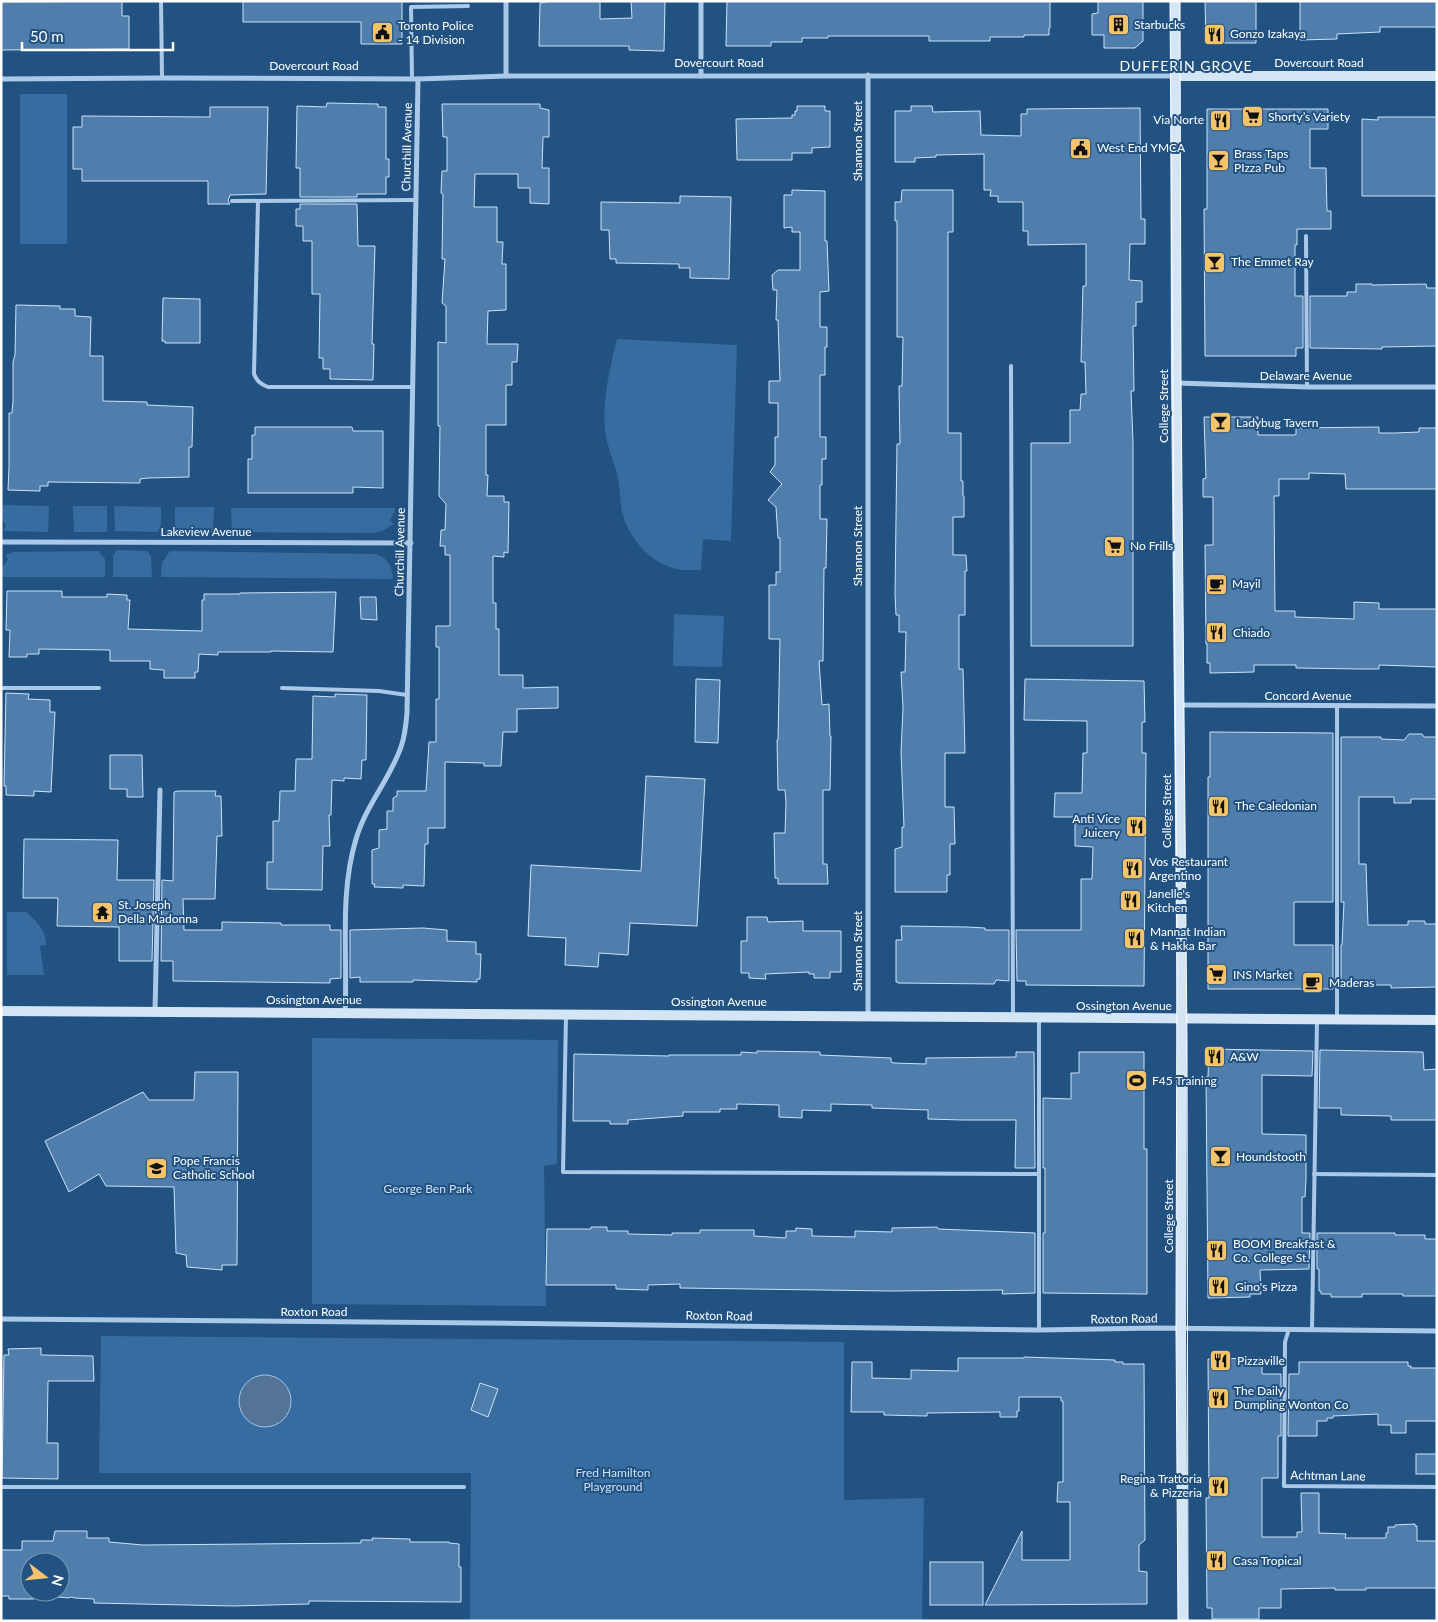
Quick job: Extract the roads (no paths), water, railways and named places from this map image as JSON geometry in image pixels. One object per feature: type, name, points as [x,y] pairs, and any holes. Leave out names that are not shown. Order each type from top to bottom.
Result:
[{"type":"street","points":[[506,1],[506,76]]},
{"type":"street","points":[[701,1],[701,76]]},
{"type":"street","name":"College Street","points":[[1174,1],[1182,1018],[1181,1328],[1183,1621]]},
{"type":"street","name":"Dovercourt Road","points":[[1,79],[418,79],[506,76],[868,75],[1061,77],[1437,76]]},
{"type":"street","name":"Shannon Street","points":[[868,75],[868,1016]]},
{"type":"street","name":"Churchill Avenue","points":[[345,1013],[346,903],[351,859],[362,821],[392,767],[401,748],[405,731],[411,543],[418,79]]},
{"type":"street","name":"Delaware Avenue","points":[[1176,383],[1307,387],[1437,387]]},
{"type":"street","name":"Lakeview Avenue","points":[[1,542],[411,543]]},
{"type":"street","name":"Concord Avenue","points":[[1179,705],[1437,706]]},
{"type":"street","points":[[155,1011],[160,790]]},
{"type":"street","name":"Ossington Avenue","points":[[1,1011],[1437,1020]]},
{"type":"street","name":"Roxton Road","points":[[1,1319],[1039,1330],[1181,1328],[1437,1331]]},
{"type":"lane","points":[[161,1],[162,78]]},
{"type":"lane","points":[[412,79],[411,7],[468,6]]},
{"type":"lane","points":[[232,201],[416,200]]},
{"type":"lane","points":[[258,201],[254,374],[261,384],[268,387],[413,388]]},
{"type":"lane","points":[[1306,236],[1307,387]]},
{"type":"lane","points":[[1011,366],[1013,1018]]},
{"type":"lane","points":[[1,688],[100,688]]},
{"type":"lane","points":[[282,688],[379,691],[407,696]]},
{"type":"lane","points":[[1337,706],[1337,1019]]},
{"type":"lane","points":[[567,1014],[563,1172],[1038,1174]]},
{"type":"lane","points":[[1039,1018],[1039,1330]]},
{"type":"lane","points":[[1312,1329],[1317,1019]]},
{"type":"lane","points":[[1314,1174],[1437,1175]]},
{"type":"lane","name":"Achtman Lane","points":[[1289,1329],[1285,1342],[1284,1486],[1437,1487]]},
{"type":"lane","points":[[1,1488],[464,1487]]},
{"type":"tram line","points":[[1170,1],[1177,942],[1176,1328],[1178,1621]]},
{"type":"tram line","points":[[1180,1],[1181,383],[1187,1044],[1188,1621]]},
{"type":"place","name":"Starbucks","points":[[1118,25]]},
{"type":"place","name":"Toronto Police - 14 Division","points":[[382,33]]},
{"type":"place","name":"Gonzo Izakaya","points":[[1214,34]]},
{"type":"place","name":"Shorty’s Variety","points":[[1252,117]]},
{"type":"place","name":"Via Norte","points":[[1220,120]]},
{"type":"place","name":"West End YMCA","points":[[1081,148]]},
{"type":"place","name":"Brass Taps PIzza Pub","points":[[1218,161]]},
{"type":"place","name":"The Emmet Ray","points":[[1215,262]]},
{"type":"place","name":"Ladybug Tavern","points":[[1220,423]]},
{"type":"place","name":"No Frills","points":[[1114,546]]},
{"type":"place","name":"Mayil","points":[[1216,584]]},
{"type":"place","name":"Chiado","points":[[1217,633]]},
{"type":"place","name":"The Caledonian","points":[[1219,806]]},
{"type":"place","name":"Anti Vice Juicery","points":[[1136,826]]},
{"type":"place","name":"Vos Restaurant Argentino","points":[[1133,869]]},
{"type":"place","name":"Janelle's Kitchen","points":[[1131,901]]},
{"type":"place","name":"St. Joseph Della Madonna","points":[[102,912]]},
{"type":"place","name":"Mannat Indian & Hakka Bar","points":[[1134,939]]},
{"type":"place","name":"INS Market","points":[[1217,975]]},
{"type":"place","name":"Maderas","points":[[1313,983]]},
{"type":"place","name":"A&W","points":[[1214,1057]]},
{"type":"place","name":"F45 Training","points":[[1136,1081]]},
{"type":"place","name":"Houndstooth","points":[[1220,1157]]},
{"type":"place","name":"Pope Francis Catholic School","points":[[157,1168]]},
{"type":"place","name":"BOOM Breakfast & Co. College St.","points":[[1217,1251]]},
{"type":"place","name":"Gino's Pizza","points":[[1219,1287]]},
{"type":"place","name":"Pizzaville","points":[[1221,1361]]},
{"type":"place","name":"The Daily Dumpling Wonton Co","points":[[1218,1398]]},
{"type":"place","name":"Regina Trattoria & Pizzeria","points":[[1218,1486]]},
{"type":"place","name":"Casa Tropical","points":[[1217,1561]]},
{"type":"district","name":"DUFFERIN GROVE","points":[[1186,66]]},
{"type":"park label","name":"George Ben Park","points":[[428,1189]]},
{"type":"park label","name":"Fred Hamilton Playground","points":[[613,1480]]}]
